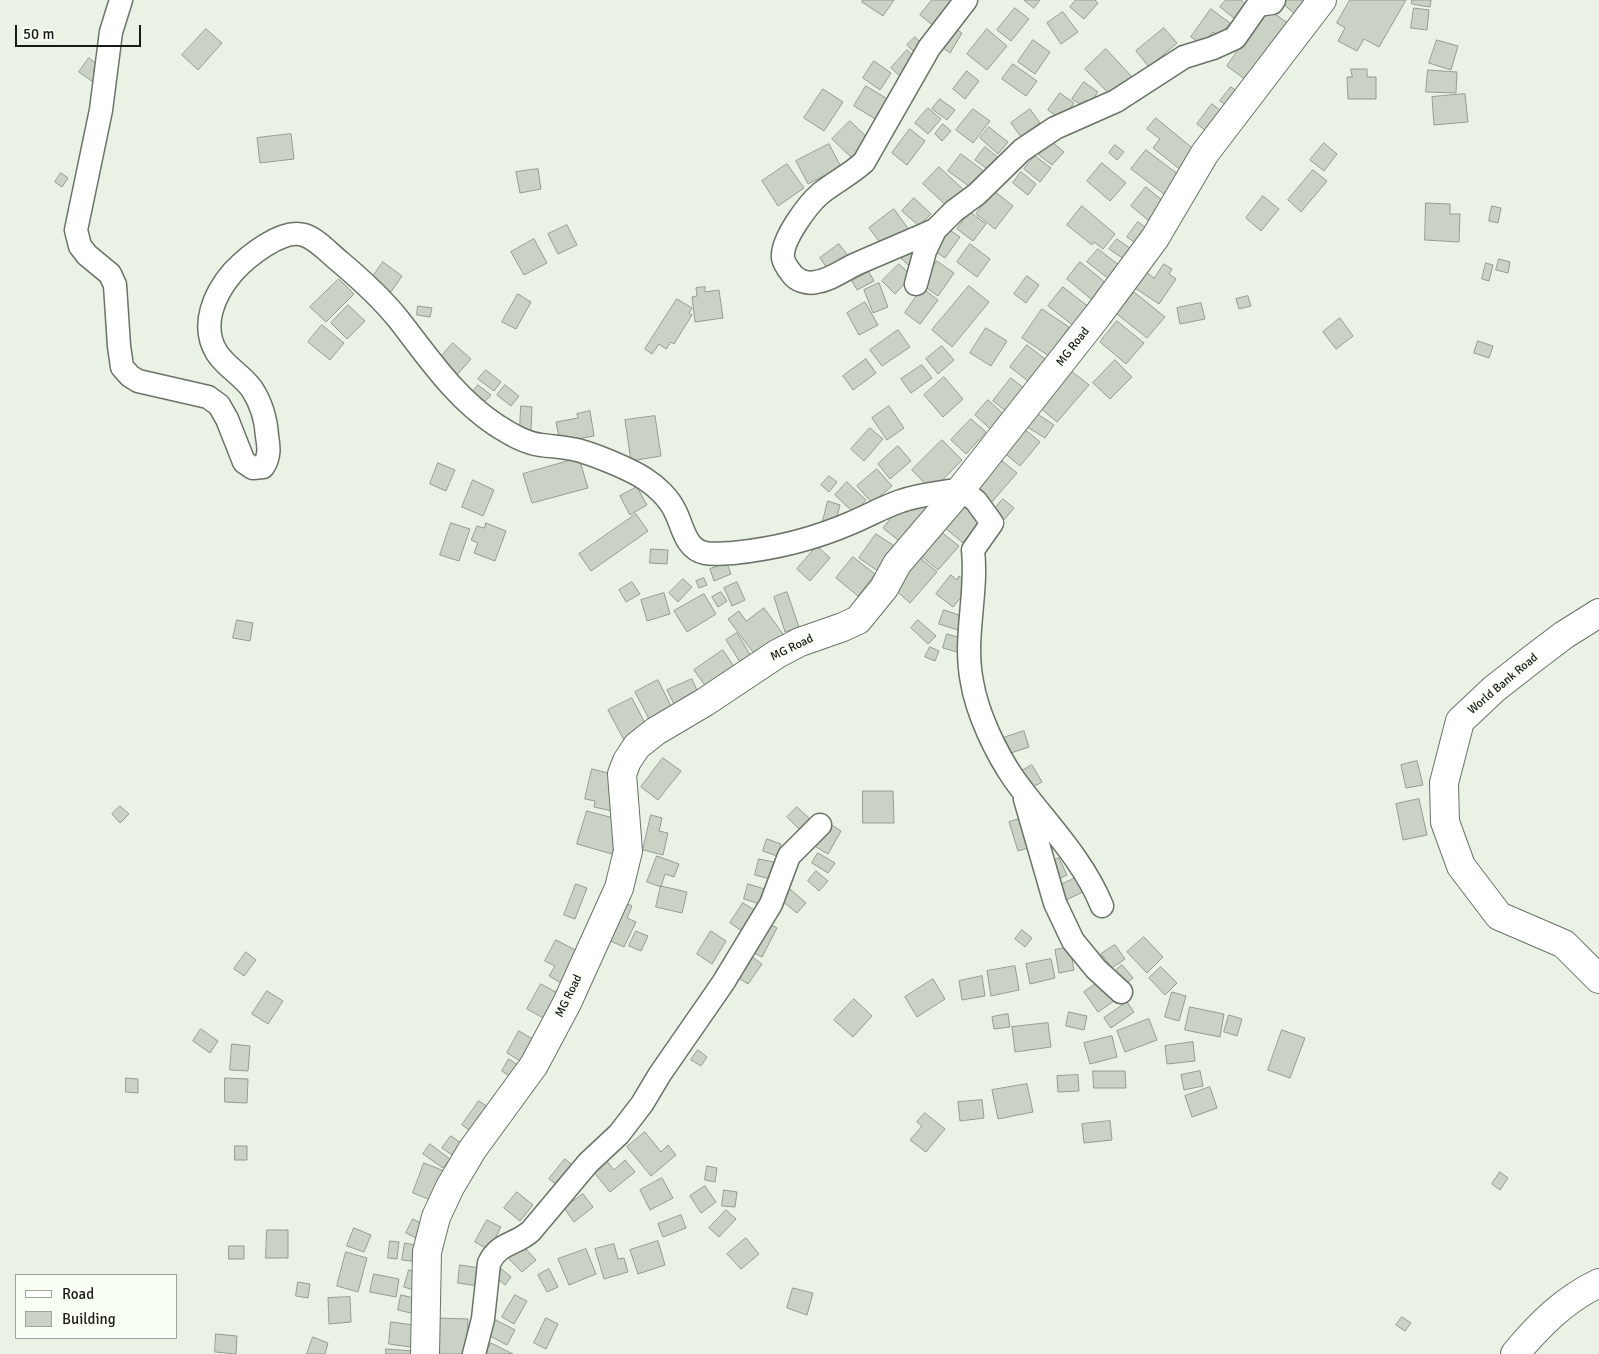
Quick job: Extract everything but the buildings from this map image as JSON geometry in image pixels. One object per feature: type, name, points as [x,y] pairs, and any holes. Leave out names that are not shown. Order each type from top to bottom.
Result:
[{"type":"main road","name":"MG Road","points":[[425,1354],[427,1252],[436,1218],[450,1187],[472,1150],[534,1066],[567,1002],[619,888],[628,851],[622,774],[636,746],[656,731],[705,702],[778,654],[800,642],[858,620],[884,588],[897,564],[961,489],[1086,330],[1154,238],[1205,153],[1322,0]]},
{"type":"main road","name":"World Bank Road","points":[[1599,613],[1564,635],[1530,660],[1494,689],[1460,721],[1444,783],[1446,822],[1461,866],[1499,916],[1564,944],[1599,979]]},
{"type":"main road","points":[[1516,1354],[1557,1310],[1580,1292],[1599,1283]]},
{"type":"street","points":[[121,0],[111,32],[102,110],[76,230],[80,246],[87,255],[110,274],[115,285],[122,367],[130,376],[138,381],[208,397],[219,405],[244,462],[253,468],[263,467],[268,460],[269,449],[267,429],[261,406],[251,387],[218,353],[210,330],[210,316],[214,300],[233,273],[256,251],[286,235],[304,235],[320,245],[346,267],[396,317],[435,368],[478,412],[517,437],[538,445],[561,446],[584,452],[645,478],[662,492],[674,509],[682,531],[693,549],[705,553],[753,551],[809,538],[852,523],[904,500],[961,489],[976,501],[992,523],[973,550],[975,569],[969,629],[972,682],[980,711],[1004,764],[1069,847],[1094,886],[1102,906]]},
{"type":"street","points":[[935,230],[850,267],[831,278],[816,282],[804,282],[794,277],[786,267],[783,256],[785,244],[807,208],[820,194],[864,162],[929,48],[966,0]]},
{"type":"street","points":[[916,284],[925,251],[935,230],[954,211],[977,194],[1022,150],[1055,128],[1116,101],[1184,57],[1213,48],[1235,38],[1258,5],[1274,0]]},
{"type":"street","points":[[1024,791],[1055,903],[1062,919],[1073,940],[1096,969],[1120,992]]},
{"type":"street","points":[[474,1354],[483,1319],[489,1263],[493,1255],[499,1248],[524,1237],[531,1231],[588,1163],[619,1134],[642,1104],[660,1074],[723,983],[771,904],[789,856],[820,825]]}]
